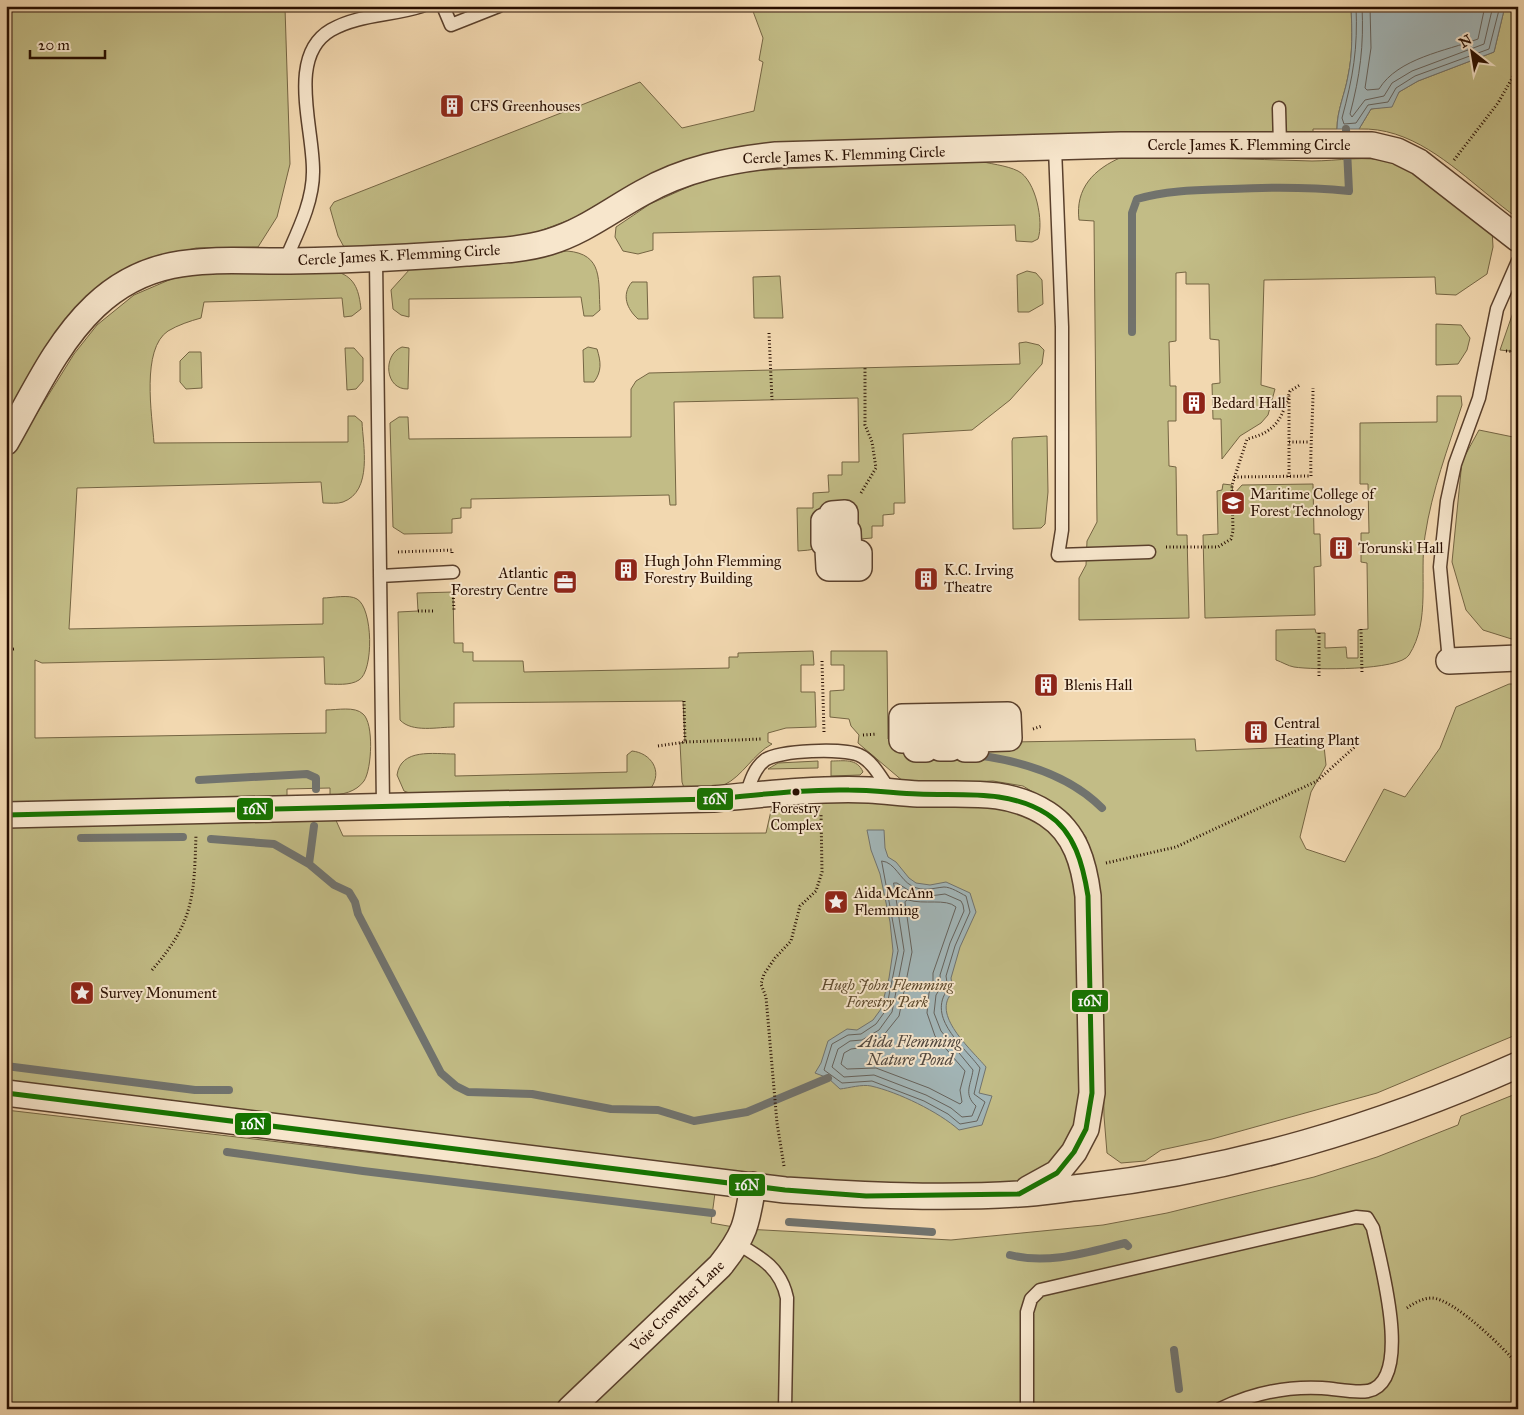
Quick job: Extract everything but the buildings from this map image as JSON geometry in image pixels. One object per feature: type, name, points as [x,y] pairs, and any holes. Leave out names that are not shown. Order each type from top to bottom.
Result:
[{"type":"street","name":"Cercle James K. Flemming Circle","points":[[6,442],[66,338],[97,304],[134,279],[183,262],[214,259],[285,261],[376,260],[494,251],[548,243],[587,226],[651,189],[704,166],[734,159],[776,155],[1121,145],[1372,145],[1396,151],[1419,162],[1518,239]]},
{"type":"street","points":[[1449,661],[1518,658]]},
{"type":"street","points":[[1008,715],[1009,738],[976,739],[976,749],[965,749],[965,739],[951,740],[951,748],[940,748],[940,740],[926,740],[926,749],[916,749],[916,739],[902,740],[902,717],[1008,715]]},
{"type":"street","points":[[6,815],[197,809],[704,800],[775,793],[858,790],[1002,795],[1027,803],[1048,814],[1064,828],[1077,848],[1084,868],[1088,896],[1092,1093],[1086,1129],[1074,1152],[1056,1173],[1019,1194]]},
{"type":"street","points":[[6,1093],[785,1190],[866,1196],[1019,1194],[1178,1175],[1289,1149],[1403,1113],[1518,1065]]},
{"type":"street","name":"Voie Crowther Lane","points":[[570,1409],[710,1276],[738,1244],[748,1221],[753,1186]]},
{"type":"lane","points":[[285,261],[309,202],[312,180],[305,65],[314,44],[330,30],[354,19],[388,10],[422,6]]},
{"type":"lane","points":[[443,6],[451,25],[499,6]]},
{"type":"lane","points":[[1279,108],[1280,145]]},
{"type":"lane","points":[[1055,148],[1062,328],[1062,530],[1058,555],[1149,552]]},
{"type":"lane","points":[[376,260],[383,806]]},
{"type":"lane","points":[[1449,661],[1440,566],[1447,501],[1455,464],[1479,398],[1497,309],[1518,261]]},
{"type":"lane","points":[[380,576],[453,572]]},
{"type":"lane","points":[[746,796],[754,772],[764,760],[777,754],[848,751],[861,756],[873,767],[891,792]]},
{"type":"lane","points":[[1027,1409],[1026,1312],[1035,1294],[1046,1287],[1362,1217],[1371,1222],[1392,1320],[1387,1372],[1378,1386],[1361,1391],[1307,1387],[1276,1389],[1245,1397],[1220,1409]]},
{"type":"lane","points":[[738,1244],[773,1267],[785,1287],[787,1298],[785,1409]]},
{"type":"path","points":[[1440,178],[1498,104],[1518,68]]},
{"type":"path","points":[[770,333],[772,400]]},
{"type":"path","points":[[845,514],[857,502],[862,489],[876,468],[872,442],[864,425],[865,368]]},
{"type":"path","points":[[1149,552],[1164,547],[1218,547],[1231,539],[1233,531],[1232,485],[1247,440],[1263,436],[1276,424],[1284,412],[1290,391],[1300,385]]},
{"type":"path","points":[[1234,477],[1312,476],[1310,442],[1314,420],[1313,388]]},
{"type":"path","points":[[1289,477],[1290,391]]},
{"type":"path","points":[[1289,442],[1310,442]]},
{"type":"path","points":[[380,552],[452,550]]},
{"type":"path","points":[[418,611],[435,611]]},
{"type":"path","points":[[1361,630],[1362,674]]},
{"type":"path","points":[[1319,633],[1319,676]]},
{"type":"path","points":[[6,650],[14,650]]},
{"type":"path","points":[[822,661],[823,726]]},
{"type":"path","points":[[684,701],[685,742]]},
{"type":"path","points":[[857,735],[875,734]]},
{"type":"path","points":[[658,746],[685,742],[768,739]]},
{"type":"path","points":[[1084,868],[1176,847],[1317,781],[1359,743]]},
{"type":"path","points":[[785,1190],[786,1175],[777,1124],[766,997],[761,984],[764,974],[775,958],[791,941],[800,906],[816,891],[822,872],[821,805]]},
{"type":"path","points":[[152,970],[181,932],[190,907],[197,809]]},
{"type":"path","points":[[1392,1320],[1424,1299],[1434,1298],[1480,1325],[1518,1365]]},
{"type":"green space","points":[[6,6],[288,6],[285,8],[290,164],[277,217],[258,247],[196,248],[139,262],[97,288],[58,329],[6,416]]},
{"type":"green space","points":[[751,6],[1351,6],[1351,59],[1347,83],[1338,115],[1337,129],[1313,129],[1313,132],[795,144],[738,148],[695,157],[644,178],[574,218],[532,234],[480,241],[344,247],[338,236],[330,208],[334,202],[640,82],[682,128],[754,111],[763,62],[759,60],[763,38]]},
{"type":"green space","points":[[1505,6],[1518,6],[1518,218],[1444,160],[1412,141],[1378,130],[1359,129],[1371,109],[1391,106],[1399,92],[1418,81],[1494,52]]},
{"type":"green space","points":[[1122,157],[1312,161],[1381,160],[1403,166],[1429,181],[1492,229],[1493,247],[1487,274],[1456,295],[1436,294],[1435,277],[1264,280],[1261,385],[1275,389],[1268,415],[1261,423],[1240,436],[1222,459],[1221,419],[1213,419],[1212,384],[1220,383],[1219,340],[1210,339],[1209,284],[1186,284],[1186,272],[1176,273],[1176,341],[1169,342],[1170,386],[1176,386],[1176,421],[1168,421],[1169,466],[1176,467],[1177,535],[1187,535],[1189,618],[1079,620],[1079,578],[1086,565],[1087,541],[1097,522],[1094,221],[1079,220],[1080,198],[1088,181],[1095,174],[1103,167]]},
{"type":"green space","points":[[976,160],[1018,171],[1030,183],[1039,212],[1040,232],[1038,239],[1032,242],[1016,241],[1015,225],[653,233],[653,250],[638,254],[623,251],[615,237],[616,227],[650,204],[706,179],[744,171]]},
{"type":"green space","points":[[567,251],[579,253],[587,257],[597,271],[600,310],[593,316],[584,316],[581,297],[409,299],[409,317],[401,315],[393,309],[391,290],[410,269],[508,261]]},
{"type":"green space","points":[[1027,271],[1036,273],[1042,280],[1043,304],[1029,312],[1018,312],[1017,275]]},
{"type":"green space","points":[[226,272],[338,272],[349,278],[356,286],[361,309],[352,316],[344,317],[342,298],[204,302],[201,318],[184,323],[168,331],[160,340],[154,352],[151,367],[150,400],[154,443],[348,442],[348,416],[355,416],[362,422],[364,455],[364,466],[359,488],[343,502],[323,503],[321,482],[77,488],[69,629],[323,624],[323,598],[350,597],[357,599],[362,605],[369,626],[369,653],[364,674],[359,680],[351,683],[325,684],[324,657],[42,663],[35,660],[35,738],[326,733],[326,710],[351,709],[363,714],[367,719],[369,727],[371,746],[367,775],[357,788],[335,795],[330,795],[330,788],[287,789],[287,798],[6,804],[6,463],[74,354],[97,325],[134,295],[176,277]]},
{"type":"green space","points":[[780,276],[783,318],[754,318],[753,277]]},
{"type":"green space","points":[[632,282],[647,282],[648,319],[638,319],[628,306],[626,297]]},
{"type":"green space","points":[[1518,298],[1518,352],[1500,350]]},
{"type":"green space","points":[[1436,324],[1461,325],[1470,338],[1467,350],[1458,364],[1436,365]]},
{"type":"green space","points":[[1026,342],[1039,345],[1044,350],[1042,364],[1010,400],[972,430],[903,434],[905,503],[894,503],[894,514],[883,515],[883,526],[872,526],[872,538],[798,551],[797,508],[813,508],[813,493],[829,492],[828,475],[842,475],[842,462],[859,462],[858,398],[674,402],[676,505],[670,505],[669,495],[471,499],[471,508],[461,508],[461,518],[452,519],[452,533],[404,534],[393,527],[390,423],[399,417],[408,417],[409,439],[631,437],[631,389],[636,381],[649,373],[1020,364],[1019,343]]},
{"type":"green space","points":[[402,347],[409,348],[408,389],[400,388],[395,384],[389,371],[391,357]]},
{"type":"green space","points":[[588,347],[597,349],[599,358],[600,370],[594,382],[584,382],[583,350]]},
{"type":"green space","points":[[345,348],[354,348],[363,358],[363,381],[356,389],[347,390]]},
{"type":"green space","points":[[189,352],[201,352],[202,388],[186,389],[180,382],[180,361]]},
{"type":"green space","points":[[1437,396],[1461,396],[1462,405],[1441,469],[1428,519],[1423,551],[1423,597],[1420,627],[1416,642],[1409,655],[1402,660],[1389,664],[1355,668],[1319,669],[1294,667],[1276,660],[1276,630],[1315,629],[1316,633],[1325,633],[1325,648],[1346,647],[1347,658],[1358,658],[1358,630],[1368,629],[1367,563],[1361,562],[1361,533],[1369,533],[1368,484],[1360,484],[1360,423],[1437,422]]},
{"type":"green space","points":[[1479,430],[1518,438],[1518,641],[1483,630],[1466,610],[1452,562],[1462,461]]},
{"type":"green space","points":[[1047,436],[1048,492],[1045,524],[1041,528],[1013,529],[1013,438]]},
{"type":"green space","points":[[1223,484],[1232,485],[1233,495],[1242,485],[1313,484],[1314,534],[1320,534],[1321,566],[1314,567],[1315,615],[1205,618],[1203,535],[1218,534],[1217,491],[1222,490]]},
{"type":"green space","points":[[453,592],[454,643],[463,643],[463,652],[473,652],[473,661],[523,661],[524,672],[729,668],[729,657],[738,657],[738,653],[813,651],[814,665],[801,665],[801,692],[815,692],[816,727],[786,728],[768,733],[768,742],[772,744],[759,753],[737,776],[720,787],[705,789],[684,788],[682,782],[680,743],[685,742],[683,701],[454,703],[454,727],[411,727],[400,720],[398,612],[418,611],[417,593]]},
{"type":"green space","points":[[831,651],[887,651],[888,739],[906,756],[1012,742],[1195,739],[1196,751],[1324,746],[1326,765],[1311,792],[1300,837],[1306,849],[1345,862],[1384,789],[1405,797],[1440,748],[1456,707],[1509,684],[1518,684],[1518,1034],[1377,1093],[1212,1139],[1161,1150],[1145,1161],[1121,1163],[1107,1153],[1104,1116],[1101,957],[1093,866],[1086,837],[1069,814],[1023,786],[993,781],[918,784],[904,782],[858,743],[859,735],[851,726],[849,719],[830,717],[830,691],[844,690],[844,665],[831,665]]},
{"type":"green space","points":[[632,751],[645,755],[653,764],[656,775],[651,788],[412,794],[404,791],[397,775],[400,766],[405,760],[419,754],[455,754],[455,776],[627,772],[627,755]]},
{"type":"green space","points":[[818,761],[818,768],[768,769],[778,763]]},
{"type":"green space","points":[[831,761],[854,762],[863,772],[860,775],[831,776]]},
{"type":"green space","name":"Hugh John Flemming Forestry Park","points":[[775,793],[1002,795],[1077,849],[1086,1129],[1019,1194],[866,1196],[6,1093],[6,815],[330,807],[343,836],[766,833]]},
{"type":"green space","points":[[1518,1093],[1518,1409],[6,1409],[6,1110],[715,1193],[711,1223],[745,1229],[951,1240],[1103,1225],[1167,1213],[1314,1177],[1377,1157],[1458,1125],[1461,1116]]},
{"type":"water","points":[[1351,6],[1505,6],[1494,52],[1418,81],[1399,92],[1392,107],[1371,109],[1359,129],[1337,129],[1338,115],[1347,83],[1351,59]]},
{"type":"water","name":"Aida Flemming Nature Pond","points":[[867,830],[884,830],[885,848],[888,857],[896,862],[909,878],[916,883],[930,885],[946,882],[970,893],[976,912],[960,947],[951,978],[953,992],[947,1001],[946,1010],[949,1021],[955,1031],[986,1067],[979,1093],[992,1096],[982,1125],[959,1130],[941,1116],[893,1093],[867,1086],[840,1089],[828,1078],[815,1073],[821,1063],[828,1041],[847,1029],[857,1030],[873,1020],[881,1009],[889,978],[893,951],[890,922],[880,874],[871,850]]},
{"type":"waterway","points":[[1132,332],[1132,213],[1137,199],[1171,192],[1207,190],[1290,188],[1349,191],[1346,129]]},
{"type":"waterway","points":[[976,755],[1010,761],[1044,771],[1075,787],[1102,808]]},
{"type":"waterway","points":[[199,780],[307,774],[316,778],[316,789]]},
{"type":"waterway","points":[[309,864],[314,826]]},
{"type":"waterway","points":[[81,838],[183,837]]},
{"type":"waterway","points":[[211,839],[274,844],[309,864],[334,885],[349,892],[355,902],[358,914],[441,1073],[456,1086],[468,1092],[532,1094],[611,1109],[658,1110],[694,1121],[747,1112],[828,1078]]},
{"type":"waterway","points":[[6,1066],[195,1090],[229,1090]]},
{"type":"waterway","points":[[227,1152],[363,1171],[712,1213]]},
{"type":"waterway","points":[[789,1222],[932,1232]]},
{"type":"waterway","points":[[1010,1255],[1024,1258],[1053,1258],[1125,1243],[1128,1246]]},
{"type":"waterway","points":[[1174,1350],[1179,1389]]},
{"type":"transit line","name":"16N","points":[[6,815],[713,799],[815,790],[866,790],[918,794],[984,795],[1017,801],[1032,806],[1057,821],[1071,840],[1080,861],[1088,896],[1092,1093],[1086,1129],[1074,1152],[1057,1173],[1019,1194],[866,1196],[785,1190],[6,1093]]},
{"type":"place","name":"CFS Greenhouses","points":[[452,106]]},
{"type":"place","name":"Bedard Hall","points":[[1194,403]]},
{"type":"place","name":"Maritime College of Forest Technology","points":[[1233,503]]},
{"type":"place","name":"Torunski Hall","points":[[1341,548]]},
{"type":"place","name":"Hugh John Flemming Forestry Building","points":[[626,570]]},
{"type":"place","name":"K.C. Irving Theatre","points":[[926,579]]},
{"type":"place","name":"Atlantic Forestry Centre","points":[[565,582]]},
{"type":"place","name":"Blenis Hall","points":[[1046,685]]},
{"type":"place","name":"Central Heating Plant","points":[[1256,732]]},
{"type":"place","name":"Forestry Complex","points":[[796,792]]},
{"type":"place","name":"Aida McAnn Flemming","points":[[836,902]]},
{"type":"place","name":"Survey Monument","points":[[82,993]]}]
